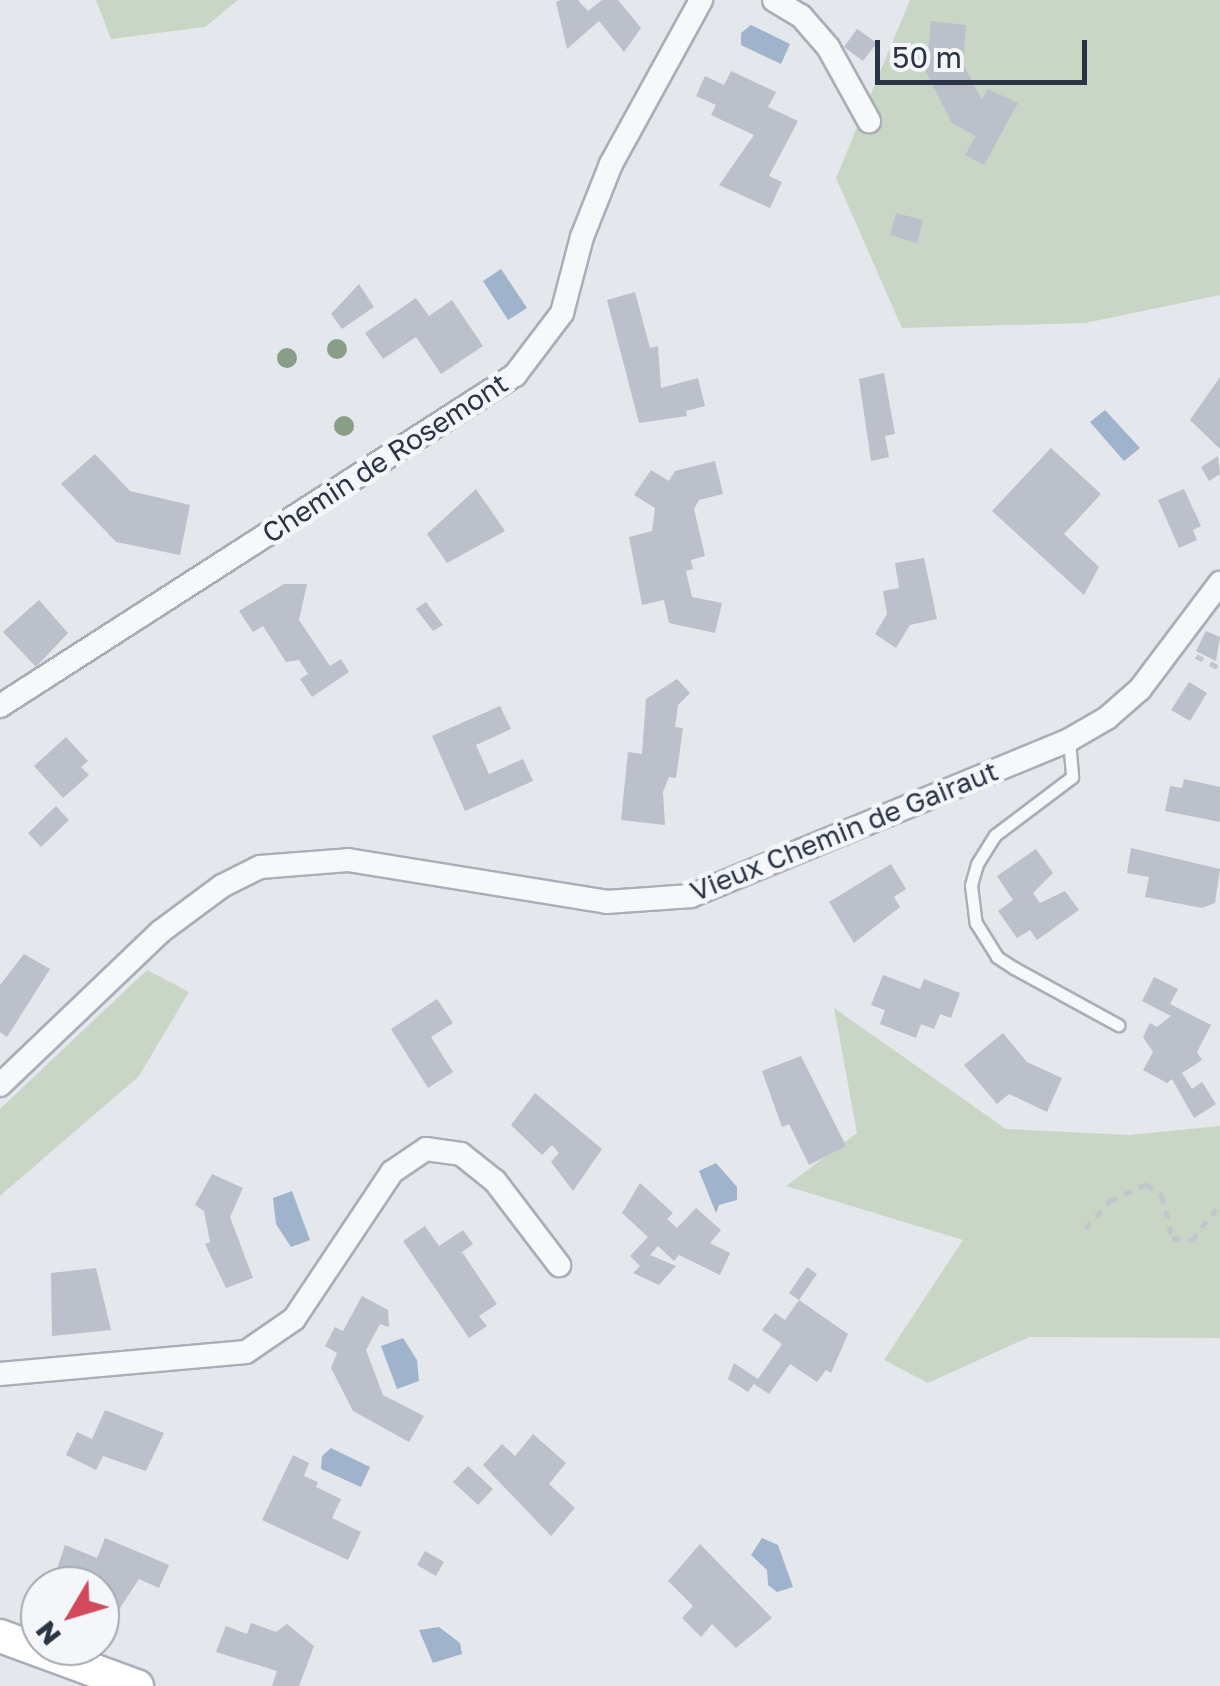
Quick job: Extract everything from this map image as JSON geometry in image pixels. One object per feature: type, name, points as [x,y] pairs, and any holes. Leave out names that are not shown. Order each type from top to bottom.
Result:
[{"type":"street","name":"Chemin de Rosemont","points":[[0,706],[515,375],[562,313],[582,237],[611,164],[701,0]]},
{"type":"street","points":[[774,0],[800,16],[828,47],[870,121]]},
{"type":"street","name":"Vieux Chemin de Gairaut","points":[[0,1085],[160,932],[222,886],[260,867],[348,860],[606,902],[691,896],[1069,740],[1140,689],[1220,583]]},
{"type":"street","points":[[0,1374],[246,1352],[294,1319],[392,1172],[426,1149],[461,1154],[494,1180],[559,1265]]},
{"type":"street","points":[[0,1636],[137,1686]]},
{"type":"lane","points":[[1069,740],[1072,777],[995,835],[977,864],[971,885],[976,923],[998,956],[1014,968],[1118,1025]]},
{"type":"path","points":[[1085,1228],[1110,1201],[1146,1184],[1162,1195],[1172,1238],[1192,1240],[1220,1204]]},
{"type":"green space","points":[[96,0],[238,0],[205,27],[111,39]]},
{"type":"green space","points":[[910,0],[1220,0],[1220,295],[1085,323],[902,328],[836,178]]},
{"type":"green space","points":[[147,970],[189,992],[139,1076],[0,1196],[0,1109]]},
{"type":"green space","points":[[834,1008],[1006,1129],[1129,1135],[1220,1126],[1220,1338],[1029,1337],[928,1383],[884,1360],[963,1240],[786,1186],[857,1133]]},
{"type":"water","points":[[751,25],[790,44],[781,64],[741,45],[741,33]]},
{"type":"water","points":[[501,269],[527,308],[508,320],[483,281]]},
{"type":"water","points":[[1105,410],[1140,448],[1124,461],[1090,422]]},
{"type":"water","points":[[716,1163],[737,1187],[737,1200],[719,1205],[716,1213],[699,1171]]},
{"type":"water","points":[[292,1191],[310,1240],[291,1247],[276,1224],[273,1198]]},
{"type":"water","points":[[403,1338],[417,1360],[419,1381],[397,1389],[381,1346]]},
{"type":"water","points":[[331,1448],[370,1467],[361,1487],[321,1469],[322,1456]]},
{"type":"water","points":[[762,1538],[778,1545],[793,1587],[777,1592],[768,1585],[767,1570],[751,1555]]},
{"type":"water","points":[[439,1627],[460,1643],[462,1654],[433,1663],[419,1630]]},
{"type":"building","points":[[578,0],[588,11],[602,0],[618,0],[641,28],[624,52],[599,21],[567,49],[556,2]]},
{"type":"building","points":[[931,21],[966,25],[963,64],[982,100],[988,89],[1018,103],[984,165],[965,155],[976,136],[952,123],[926,72]]},
{"type":"building","points":[[857,29],[877,43],[863,61],[844,47]]},
{"type":"building","points":[[731,71],[776,92],[768,107],[798,121],[769,176],[782,182],[770,208],[719,185],[754,135],[711,115],[716,105],[696,96],[705,76],[724,85]]},
{"type":"building","points":[[896,213],[923,220],[917,243],[890,235]]},
{"type":"building","points":[[359,284],[374,307],[342,329],[331,314]]},
{"type":"building","points":[[635,292],[650,348],[658,346],[661,388],[698,378],[705,406],[686,411],[687,416],[639,423],[607,300]]},
{"type":"building","points":[[416,298],[429,316],[452,300],[483,346],[441,374],[416,337],[383,359],[365,333]]},
{"type":"building","points":[[884,373],[895,434],[885,436],[889,457],[871,461],[859,379]]},
{"type":"building","points":[[1220,377],[1220,449],[1190,420]]},
{"type":"building","points":[[1051,448],[1101,494],[1064,534],[1099,567],[1084,595],[992,511]]},
{"type":"building","points":[[95,454],[130,491],[190,505],[180,555],[116,542],[61,484]]},
{"type":"building","points":[[1218,456],[1220,474],[1209,481],[1201,467]]},
{"type":"building","points":[[715,461],[723,494],[699,500],[694,509],[705,556],[691,560],[693,569],[686,571],[692,597],[722,603],[715,633],[669,623],[664,600],[642,605],[629,537],[652,531],[655,508],[634,495],[651,470],[669,481],[675,471]]},
{"type":"building","points":[[476,489],[505,531],[447,563],[427,534]]},
{"type":"building","points":[[1184,489],[1201,526],[1193,530],[1197,540],[1179,548],[1158,500]]},
{"type":"building","points":[[924,558],[937,619],[910,625],[896,648],[875,634],[887,614],[883,591],[899,588],[895,563]]},
{"type":"building","points":[[284,584],[307,584],[299,620],[330,666],[341,659],[349,672],[312,697],[300,679],[308,674],[299,660],[286,662],[263,626],[253,632],[239,611]]},
{"type":"building","points":[[39,600],[68,633],[36,667],[3,632]]},
{"type":"building","points":[[426,602],[443,625],[433,631],[416,609]]},
{"type":"building","points":[[1206,631],[1220,637],[1216,661],[1196,651]]},
{"type":"building","points":[[677,679],[690,693],[678,705],[675,727],[683,728],[676,778],[669,777],[663,792],[665,825],[621,820],[628,752],[642,754],[646,699]]},
{"type":"building","points":[[1189,682],[1207,693],[1190,721],[1171,710]]},
{"type":"building","points":[[500,706],[511,729],[476,745],[489,774],[523,759],[533,781],[465,811],[432,736]]},
{"type":"building","points":[[66,737],[88,761],[81,767],[89,775],[63,798],[34,766]]},
{"type":"building","points":[[1184,779],[1220,787],[1220,822],[1165,811],[1170,786],[1182,788]]},
{"type":"building","points":[[56,806],[69,820],[41,847],[28,833]]},
{"type":"building","points":[[1131,848],[1220,869],[1215,903],[1202,908],[1145,897],[1149,877],[1127,873]]},
{"type":"building","points":[[1036,849],[1053,873],[1033,893],[1040,903],[1065,891],[1079,910],[1037,940],[1030,930],[1017,938],[998,911],[1013,900],[997,876]]},
{"type":"building","points":[[891,864],[906,889],[894,897],[900,907],[854,943],[829,902]]},
{"type":"building","points":[[24,954],[50,969],[7,1037],[0,1032],[0,985]]},
{"type":"building","points":[[883,975],[920,989],[924,979],[960,993],[951,1018],[940,1014],[934,1029],[921,1024],[916,1038],[880,1024],[885,1010],[871,1005]]},
{"type":"building","points":[[1154,977],[1178,989],[1170,1004],[1211,1025],[1197,1052],[1202,1060],[1182,1073],[1192,1089],[1202,1082],[1216,1104],[1194,1118],[1172,1079],[1167,1083],[1143,1070],[1153,1052],[1143,1037],[1150,1023],[1157,1027],[1171,1016],[1142,1001]]},
{"type":"building","points":[[437,999],[453,1023],[431,1037],[453,1072],[428,1088],[391,1029]]},
{"type":"building","points":[[1003,1033],[1027,1062],[1062,1078],[1047,1112],[1009,1094],[997,1104],[964,1065]]},
{"type":"building","points":[[801,1056],[846,1146],[809,1165],[789,1124],[782,1127],[762,1071]]},
{"type":"building","points":[[535,1093],[602,1149],[573,1191],[551,1162],[559,1153],[552,1145],[542,1155],[511,1125]]},
{"type":"building","points":[[212,1174],[243,1188],[230,1217],[253,1278],[226,1288],[205,1244],[210,1242],[204,1211],[195,1205]]},
{"type":"building","points":[[640,1183],[673,1213],[667,1219],[677,1228],[696,1208],[721,1230],[710,1243],[730,1253],[720,1275],[679,1255],[674,1261],[658,1246],[650,1255],[676,1266],[659,1285],[633,1273],[640,1266],[630,1256],[648,1237],[622,1213]]},
{"type":"building","points":[[425,1226],[439,1246],[463,1230],[473,1244],[462,1252],[497,1304],[479,1316],[487,1326],[469,1338],[403,1241]]},
{"type":"building","points":[[807,1267],[817,1274],[799,1300],[789,1293]]},
{"type":"building","points":[[96,1268],[111,1330],[52,1336],[51,1273]]},
{"type":"building","points":[[362,1296],[388,1310],[389,1327],[380,1324],[366,1350],[383,1395],[424,1416],[409,1442],[353,1411],[331,1368],[337,1353],[325,1346],[335,1327],[343,1331]]},
{"type":"building","points":[[799,1300],[848,1334],[831,1373],[826,1370],[817,1382],[790,1364],[769,1394],[754,1384],[748,1392],[728,1379],[734,1363],[758,1379],[782,1344],[762,1330],[775,1313],[785,1320]]},
{"type":"building","points":[[105,1410],[164,1433],[146,1471],[103,1456],[96,1470],[66,1455],[77,1432],[92,1439]]},
{"type":"building","points":[[533,1434],[566,1463],[549,1484],[575,1508],[551,1536],[483,1465],[502,1444],[515,1456]]},
{"type":"building","points":[[293,1455],[309,1463],[304,1476],[318,1482],[316,1487],[341,1499],[332,1518],[361,1532],[348,1560],[262,1520]]},
{"type":"building","points":[[468,1466],[493,1489],[478,1505],[453,1482]]},
{"type":"building","points":[[105,1538],[169,1565],[159,1588],[139,1579],[120,1608],[120,1566],[58,1566],[65,1545],[97,1558]]},
{"type":"building","points":[[700,1544],[772,1618],[736,1648],[712,1624],[701,1637],[682,1618],[693,1606],[668,1581]]},
{"type":"building","points":[[425,1551],[444,1562],[436,1576],[417,1565]]},
{"type":"building","points":[[251,1623],[276,1632],[287,1624],[314,1646],[299,1686],[272,1686],[277,1671],[216,1652],[226,1626],[247,1634]]}]
